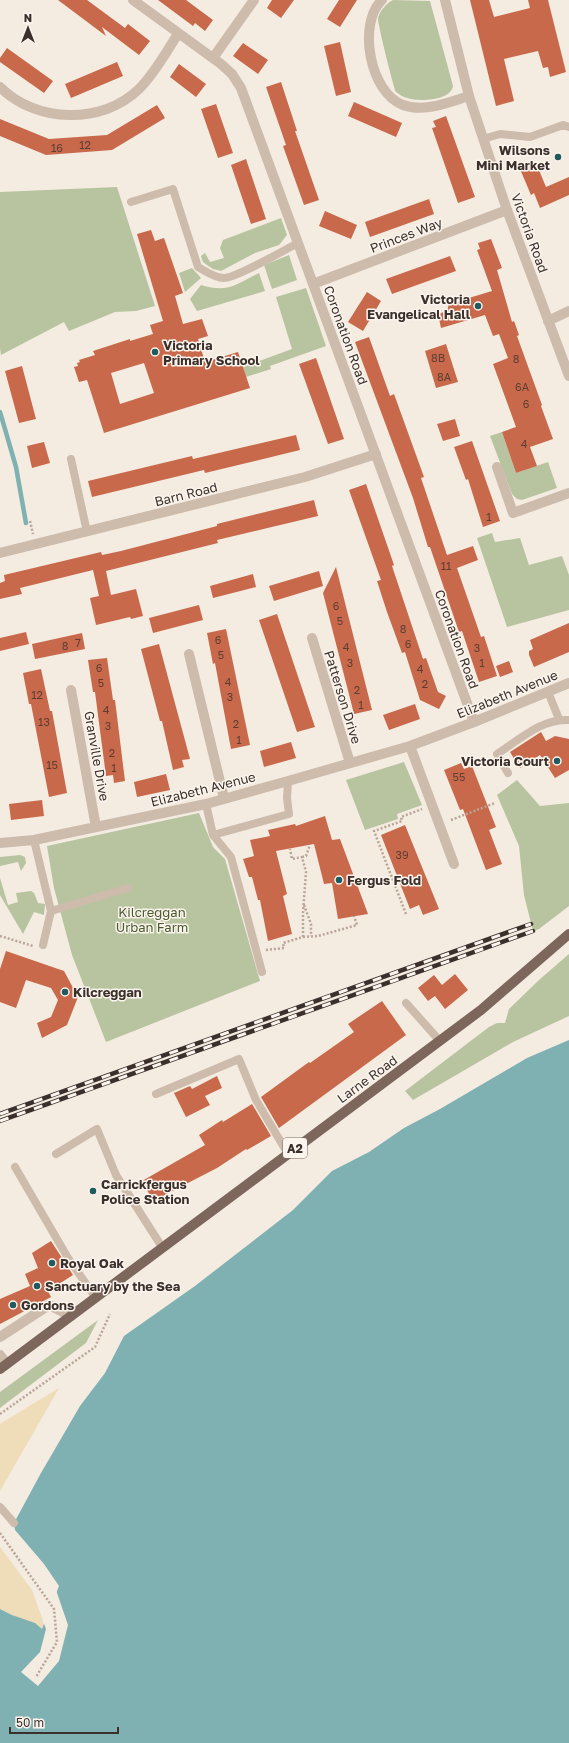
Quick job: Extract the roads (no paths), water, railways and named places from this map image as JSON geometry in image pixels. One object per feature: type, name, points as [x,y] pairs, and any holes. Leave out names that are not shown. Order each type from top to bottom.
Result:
[{"type":"main road","name":"Larne Road","points":[[162,1248],[481,1010],[569,934]]},
{"type":"main road","name":"A2","points":[[3,1366],[162,1248]]},
{"type":"street","name":"Coronation Road","points":[[133,0],[213,58],[232,74],[241,88],[474,722]]},
{"type":"street","points":[[213,58],[254,0]]},
{"type":"street","points":[[382,0],[377,5],[371,16],[368,28],[376,73],[381,85],[389,96],[404,105],[418,107],[436,106],[469,96]]},
{"type":"street","name":"Victoria Road","points":[[445,0],[469,96],[483,139],[507,210],[569,376]]},
{"type":"street","points":[[0,87],[19,102],[44,112],[73,115],[100,111],[121,102],[139,89],[151,75],[178,34]]},
{"type":"street","name":"Princes Way","points":[[313,284],[507,210]]},
{"type":"street","points":[[548,321],[569,311]]},
{"type":"street","name":"Barn Road","points":[[0,553],[305,477],[376,454]]},
{"type":"street","points":[[497,467],[513,513],[569,493]]},
{"type":"street","name":"Patterson Drive","points":[[312,638],[350,763]]},
{"type":"street","points":[[189,654],[224,798]]},
{"type":"street","name":"Elizabeth Avenue","points":[[0,843],[34,840],[206,804],[288,781],[410,746],[474,722],[569,683]]},
{"type":"street","name":"Granville Drive","points":[[71,690],[96,827]]},
{"type":"street","points":[[410,746],[454,864]]},
{"type":"street","points":[[0,1337],[49,1305],[71,1316]]},
{"type":"street","points":[[0,1355],[3,1366]]},
{"type":"lane","points":[[483,139],[500,134],[530,137],[564,126],[569,127]]},
{"type":"lane","points":[[131,202],[173,189],[198,267],[210,274],[224,278],[236,275],[298,243]]},
{"type":"lane","points":[[71,459],[87,532]]},
{"type":"lane","points":[[548,692],[559,719]]},
{"type":"lane","points":[[508,773],[497,754],[545,723],[559,719],[569,720]]},
{"type":"lane","points":[[213,835],[289,814],[286,798],[288,781]]},
{"type":"lane","points":[[206,804],[213,835],[231,856],[262,972]]},
{"type":"lane","points":[[34,840],[51,911],[43,945]]},
{"type":"lane","points":[[51,911],[128,888]]},
{"type":"lane","points":[[406,1003],[439,1040]]},
{"type":"lane","points":[[156,1094],[239,1059],[256,1100],[288,1154]]},
{"type":"lane","points":[[56,1154],[97,1129],[116,1175],[162,1248]]},
{"type":"lane","points":[[15,1167],[68,1258],[96,1298]]},
{"type":"lane","points":[[0,1507],[14,1522]]},
{"type":"water","points":[[569,1040],[569,1743],[0,1743],[0,1609],[35,1623],[42,1629],[59,1586],[44,1564],[15,1530],[14,1523],[80,1406],[105,1373],[124,1336],[195,1286],[293,1210],[332,1171],[369,1152],[404,1128],[440,1109],[527,1058]]},
{"type":"waterway","points":[[0,412],[16,467],[26,523]]},
{"type":"railway","points":[[0,1114],[531,924]]},
{"type":"railway","points":[[0,1121],[533,931]]},
{"type":"place","name":"Wilsons Mini Market","points":[[558,157]]},
{"type":"place","name":"Victoria Evangelical Hall","points":[[478,306]]},
{"type":"place","name":"Victoria Primary School","points":[[155,352]]},
{"type":"place","name":"Victoria Court","points":[[557,761]]},
{"type":"place","name":"Fergus Fold","points":[[339,880]]},
{"type":"place","name":"Kilcreggan","points":[[65,992]]},
{"type":"place","name":"Carrickfergus Police Station","points":[[93,1191]]},
{"type":"place","name":"Royal Oak","points":[[52,1263]]},
{"type":"place","name":"Sanctuary by the Sea","points":[[37,1286]]},
{"type":"place","name":"Gordons","points":[[13,1305]]},
{"type":"park label","name":"Kilcreggan Urban Farm","points":[[152,920]]}]
